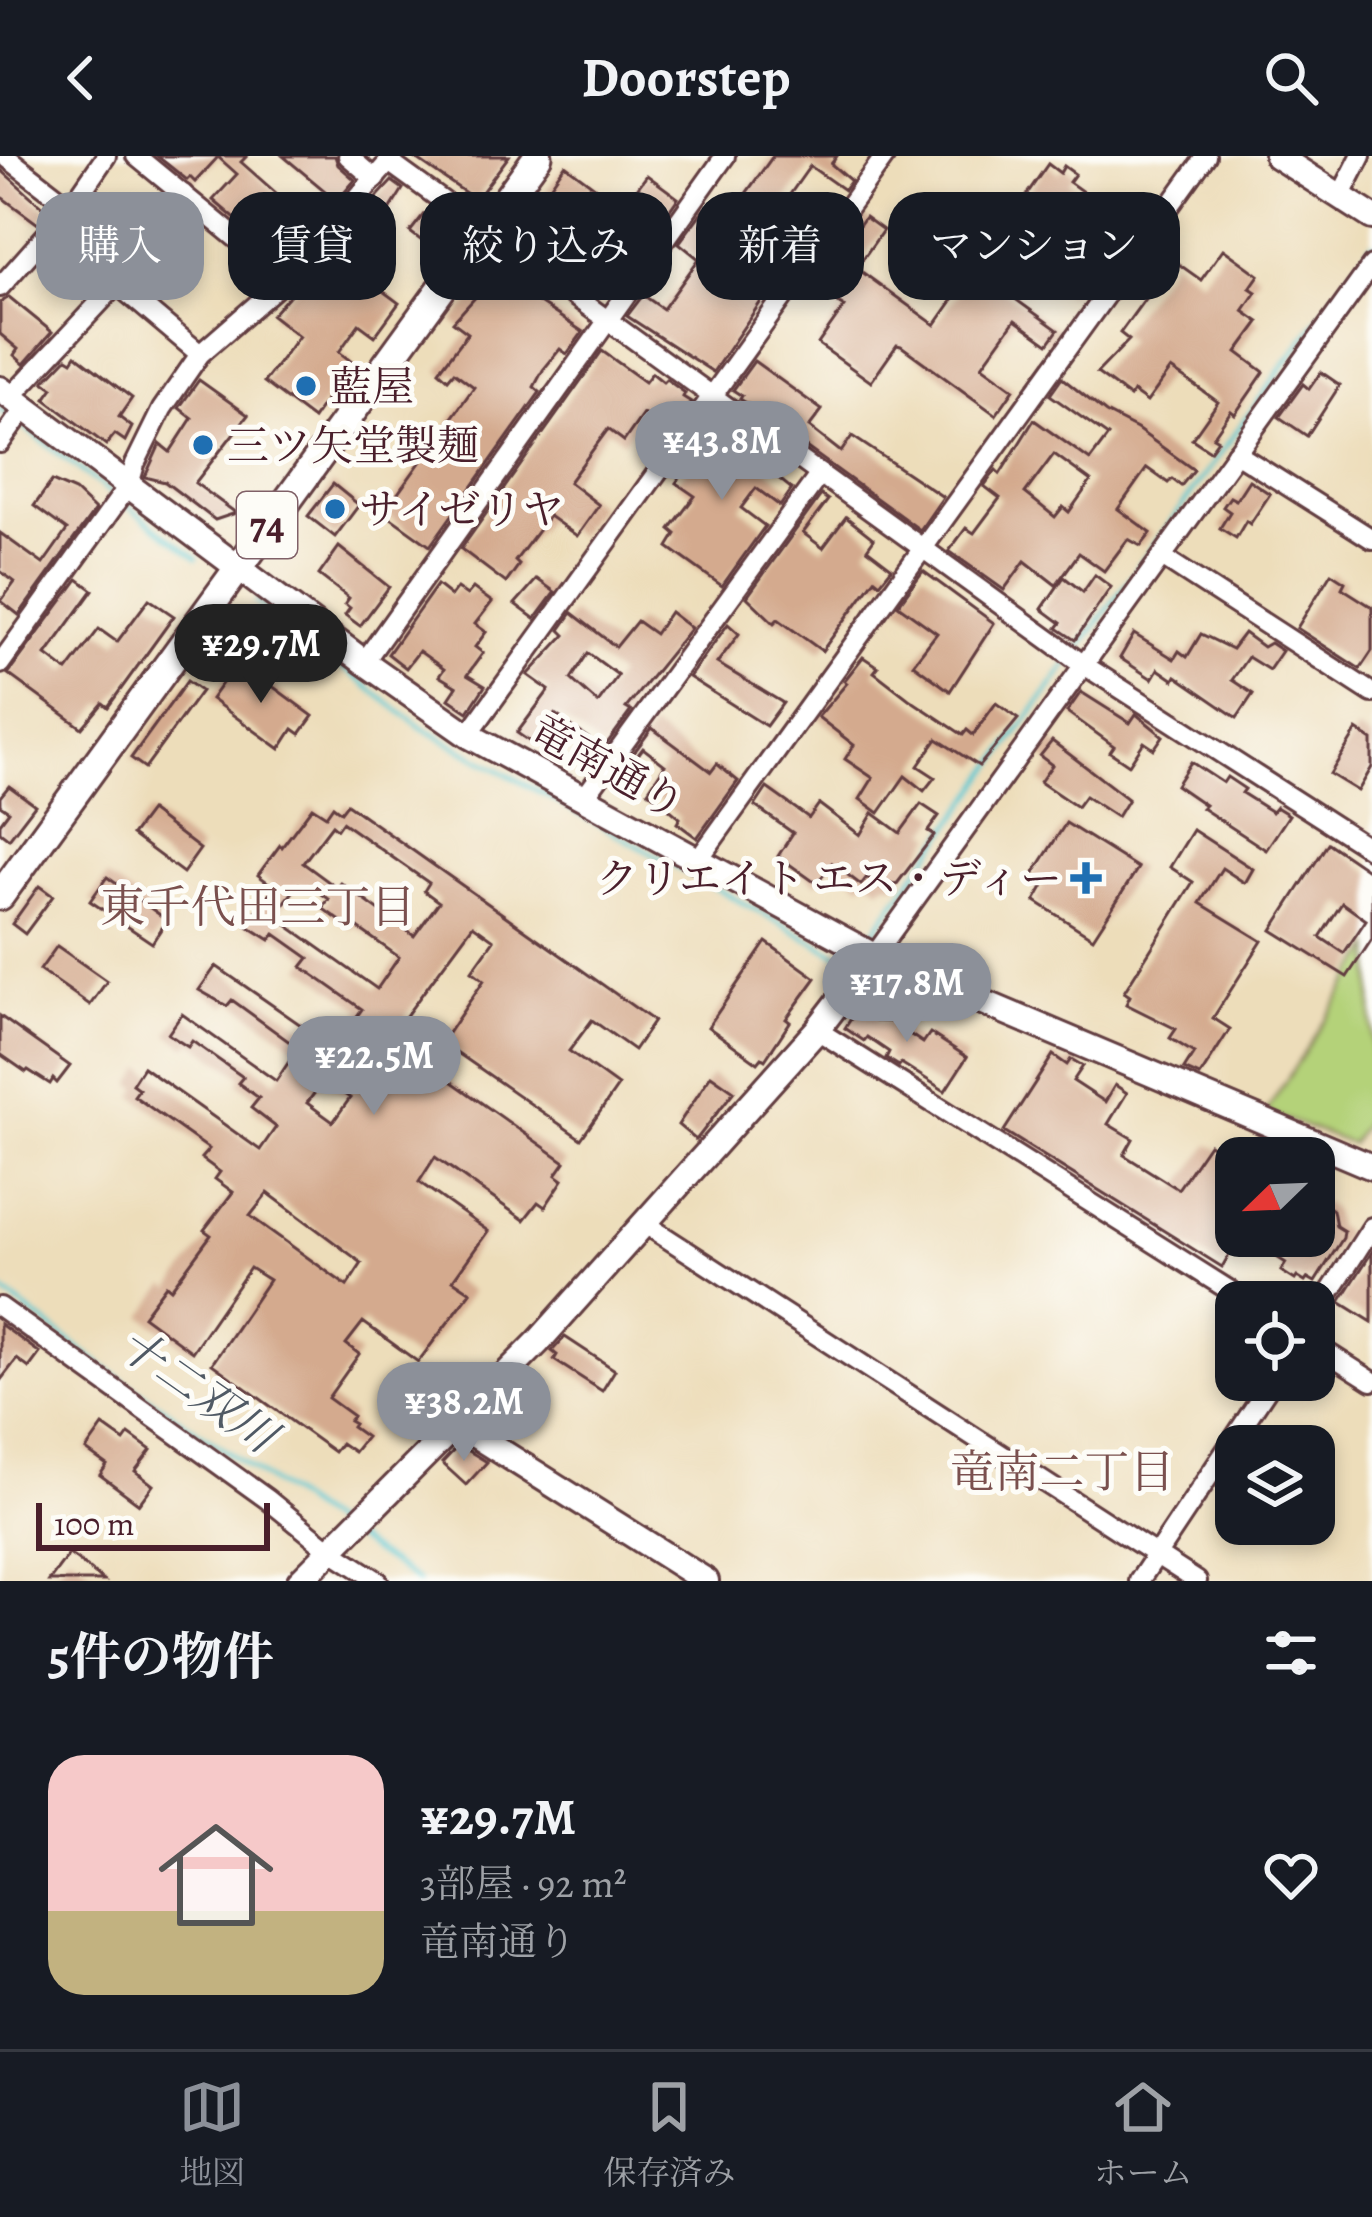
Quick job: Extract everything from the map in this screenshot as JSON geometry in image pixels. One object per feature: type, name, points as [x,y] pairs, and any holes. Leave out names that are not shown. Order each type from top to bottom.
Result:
[{"type":"main road","name":"74","points":[[512,192],[538,156]]},
{"type":"main road","name":"74","points":[[0,896],[433,300]]},
{"type":"street","points":[[5,156],[56,192]]},
{"type":"street","points":[[81,192],[106,156]]},
{"type":"street","points":[[136,156],[181,192]]},
{"type":"street","points":[[348,156],[375,179]]},
{"type":"street","points":[[364,662],[725,156]]},
{"type":"street","points":[[468,735],[885,156]]},
{"type":"street","points":[[698,860],[1206,156]]},
{"type":"street","points":[[1277,156],[1372,217]]},
{"type":"street","points":[[1340,197],[1361,156]]},
{"type":"street","points":[[363,192],[392,159],[435,192]]},
{"type":"street","points":[[204,211],[228,231]]},
{"type":"street","points":[[0,287],[36,246]]},
{"type":"street","points":[[300,1581],[538,1342],[817,1030],[1372,265]]},
{"type":"street","points":[[0,443],[12,398],[102,300]]},
{"type":"street","points":[[136,300],[200,354]]},
{"type":"street","points":[[0,664],[129,485],[134,464],[162,409],[200,354],[262,300]]},
{"type":"street","points":[[579,300],[1084,665],[1372,850]]},
{"type":"street","name":"竜南通り","points":[[12,398],[468,735],[874,956],[1372,1167]]},
{"type":"street","points":[[1236,453],[1372,539]]},
{"type":"street","points":[[584,798],[820,474]]},
{"type":"street","points":[[1162,557],[1372,692]]},
{"type":"street","points":[[817,1030],[1215,1281]]},
{"type":"street","points":[[645,1224],[1196,1581]]},
{"type":"street","points":[[1335,1284],[1372,1227]]},
{"type":"street","points":[[0,1307],[267,1499],[340,1540],[378,1581]]},
{"type":"street","points":[[1335,1357],[1372,1381]]},
{"type":"street","points":[[1139,1581],[1259,1401]]},
{"type":"street","points":[[456,1423],[706,1581]]},
{"type":"green space","points":[[1372,947],[1372,1111],[1351,1144],[1266,1112]]},
{"type":"building","points":[[157,156],[247,156],[241,162],[275,192],[228,192],[228,213],[213,200],[237,174],[218,157],[195,182],[190,177],[187,180]]},
{"type":"building","points":[[283,156],[335,156],[355,180],[345,192],[326,192]]},
{"type":"building","points":[[412,156],[509,156],[482,192],[464,192]]},
{"type":"building","points":[[773,156],[837,156],[831,164],[851,181],[844,190],[810,166],[792,192],[747,192]]},
{"type":"building","points":[[1048,164],[1060,173],[1064,166],[1075,174],[1069,182],[1083,192],[1028,192]]},
{"type":"building","points":[[565,165],[601,192],[546,192]]},
{"type":"building","points":[[0,169],[36,201],[36,223],[0,196]]},
{"type":"building","points":[[647,175],[670,192],[635,192]]},
{"type":"building","points":[[392,181],[403,189],[396,200],[396,192],[382,192]]},
{"type":"building","points":[[864,218],[883,230],[864,257]]},
{"type":"building","points":[[420,219],[420,240],[410,232]]},
{"type":"building","points":[[696,220],[696,257],[679,243]]},
{"type":"building","points":[[1223,249],[1259,275],[1250,288],[1256,292],[1243,311],[1259,322],[1237,352],[1264,372],[1213,437],[1218,440],[1210,451],[1192,439],[1218,402],[1196,386],[1171,369],[1147,402],[1133,392],[1130,397],[1097,373],[1129,340],[1120,333],[1144,300],[1180,300],[1180,265],[1201,280]]},
{"type":"building","points":[[696,263],[696,300],[762,300],[713,372],[627,316],[639,300],[650,300],[663,309]]},
{"type":"building","points":[[864,273],[888,291],[888,300],[901,300],[935,325],[953,300],[1017,300],[1058,330],[1048,344],[1015,320],[982,366],[1014,389],[996,415],[901,346],[897,345],[871,382],[818,344],[844,307],[836,300],[864,300]]},
{"type":"building","points":[[9,297],[52,332],[24,364],[14,355],[18,349],[0,334],[0,303]]},
{"type":"building","points":[[285,300],[399,303],[375,336],[359,324],[339,352],[352,362],[313,419],[264,382],[299,336],[272,315]]},
{"type":"building","points":[[473,300],[535,300],[583,332],[567,354],[560,349],[543,370],[534,387],[540,392],[430,546],[384,513],[474,387],[454,372],[448,379],[439,371],[468,333],[453,322]]},
{"type":"building","points":[[602,351],[645,382],[652,373],[663,382],[666,379],[691,402],[669,431],[643,414],[624,441],[608,429],[569,482],[599,505],[577,536],[549,516],[515,561],[519,565],[506,583],[461,549]]},
{"type":"building","points":[[76,355],[132,398],[119,417],[132,427],[125,441],[115,434],[106,445],[45,399],[53,388],[44,382]]},
{"type":"building","points":[[754,361],[822,410],[809,427],[841,452],[852,436],[943,497],[920,530],[781,424],[740,399],[733,390]]},
{"type":"building","points":[[1321,372],[1340,385],[1307,436],[1279,417],[1303,384],[1309,389]]},
{"type":"building","points":[[1062,378],[1194,470],[1181,486],[1147,468],[1118,509],[1151,533],[1141,546],[1128,539],[1104,571],[1079,553],[1056,585],[1025,561],[1004,590],[949,551],[966,528],[974,533],[1000,498],[984,486],[996,470],[1000,474],[1034,420],[1090,460],[1108,436],[1050,395]],"holes":[[[1054,454],[1091,481],[1069,512],[1063,507],[1055,517],[1025,493]]]},
{"type":"building","points":[[199,380],[248,415],[195,483],[236,513],[215,520],[165,482],[145,477],[160,444],[170,452],[192,418],[179,408]]},
{"type":"building","points":[[713,424],[722,432],[728,424],[745,436],[747,453],[792,489],[780,506],[756,488],[741,508],[765,526],[722,586],[668,547],[676,534],[670,529],[695,496],[676,483],[693,460],[686,455]]},
{"type":"building","points":[[1249,480],[1270,494],[1236,538],[1220,528],[1230,512],[1223,507],[1230,497],[1236,500]]},
{"type":"building","points":[[52,481],[75,491],[95,510],[19,615],[1,601],[15,582],[0,571],[0,533],[43,564],[67,530],[34,506]]},
{"type":"building","points":[[333,484],[359,505],[335,537],[308,516]]},
{"type":"building","points":[[821,495],[828,500],[803,533],[823,548],[846,517],[874,539],[867,549],[892,568],[880,583],[875,579],[822,651],[778,619],[774,623],[747,597]]},
{"type":"building","points":[[339,547],[389,587],[360,626],[345,615],[349,598],[319,575]]},
{"type":"building","points":[[923,571],[994,623],[950,691],[913,664],[937,633],[898,605]]},
{"type":"building","points":[[1331,573],[1345,582],[1342,588],[1372,607],[1372,651],[1360,669],[1297,628]]},
{"type":"building","points":[[1095,575],[1111,587],[1075,640],[1042,609],[1064,577],[1083,592]]},
{"type":"building","points":[[78,579],[93,590],[46,655],[67,671],[99,629],[117,642],[149,599],[174,616],[108,707],[103,703],[82,728],[8,674]]},
{"type":"building","points":[[537,579],[555,592],[535,619],[515,604]]},
{"type":"building","points":[[437,585],[451,596],[457,588],[467,595],[473,588],[492,602],[475,624],[486,632],[475,647],[483,653],[467,675],[485,686],[468,712],[449,699],[457,687],[439,676],[444,669],[419,651],[406,668],[388,654]]},
{"type":"building","points":[[670,612],[691,628],[626,708],[631,711],[603,749],[555,714],[533,744],[517,733],[549,690],[528,675],[565,635],[560,630],[572,613],[616,647],[637,621],[655,634]],"holes":[[[588,653],[618,675],[598,703],[571,679]]]},
{"type":"building","points":[[728,624],[739,634],[717,663],[783,703],[766,726],[689,677]]},
{"type":"building","points":[[1244,633],[1263,647],[1270,643],[1282,651],[1269,670],[1248,657],[1232,680],[1253,694],[1237,718],[1176,676],[1174,680],[1158,669],[1152,679],[1120,658],[1134,634],[1174,659],[1179,651],[1187,657],[1201,634],[1232,649]]},
{"type":"building","points":[[863,657],[878,667],[874,672],[963,735],[967,730],[973,735],[996,703],[1018,719],[979,766],[937,739],[918,766],[935,777],[924,791],[905,776],[879,813],[860,799],[873,778],[845,759],[854,745],[818,717]]},
{"type":"building","points":[[238,661],[313,716],[300,734],[293,729],[280,749],[211,699]]},
{"type":"building","points":[[187,681],[201,691],[145,768],[131,758]]},
{"type":"building","points":[[1081,692],[1130,723],[1136,714],[1163,736],[1154,749],[1144,742],[1129,765],[1110,752],[1114,746],[1067,712]]},
{"type":"building","points":[[652,728],[711,772],[717,764],[738,781],[697,838],[648,791],[665,765],[643,748],[628,768],[624,766]]},
{"type":"building","points":[[1357,730],[1372,740],[1372,767],[1358,791],[1330,774]]},
{"type":"building","points":[[1052,741],[1128,799],[1117,817],[1085,796],[1077,807],[1040,782],[1052,765],[1040,756]]},
{"type":"building","points":[[1191,762],[1223,783],[1227,777],[1272,812],[1276,807],[1289,815],[1266,850],[1176,785]]},
{"type":"building","points":[[9,786],[35,805],[9,839],[0,832],[9,811],[0,805],[0,797]]},
{"type":"building","points":[[767,788],[809,818],[819,804],[860,835],[873,813],[900,833],[921,804],[939,816],[928,831],[934,835],[896,885],[885,883],[880,888],[867,877],[861,885],[832,863],[817,884],[778,856],[793,833],[755,806]]},
{"type":"building","points":[[347,804],[654,1021],[634,1050],[592,1020],[569,1051],[618,1086],[581,1139],[442,1042],[484,980],[472,971],[494,940],[473,925],[405,1017],[409,1021],[394,1041],[565,1162],[556,1175],[563,1180],[545,1207],[538,1202],[524,1220],[435,1157],[419,1182],[488,1231],[453,1280],[471,1292],[418,1362],[363,1322],[346,1344],[359,1354],[328,1398],[353,1416],[352,1427],[366,1437],[354,1452],[341,1443],[334,1452],[212,1364],[269,1280],[250,1268],[192,1352],[143,1316],[166,1285],[171,1289],[211,1235],[204,1230],[233,1192],[215,1179],[220,1172],[201,1158],[209,1149],[134,1096],[139,1089],[132,1084],[143,1067],[260,1150],[276,1127],[251,1108],[259,1098],[238,1083],[243,1077],[192,1041],[188,1047],[168,1034],[182,1014],[276,1081],[298,1048],[232,1000],[227,1006],[199,990],[216,966],[334,1048],[362,1009],[302,967],[309,958],[275,934],[270,940],[246,925],[274,887],[258,875],[280,845],[312,807],[326,816],[333,806],[341,812]],"holes":[[[342,822],[429,883],[424,891],[439,902],[414,936],[341,883],[337,888],[303,863],[332,825],[337,829]],[[299,884],[306,889],[309,885],[329,899],[322,908],[399,957],[377,989],[274,916]],[[324,1080],[350,1098],[333,1122],[307,1103]],[[268,1193],[362,1263],[347,1286],[250,1216]]]},
{"type":"building","points":[[150,811],[200,849],[183,873],[132,835]]},
{"type":"building","points":[[1066,823],[1138,868],[1093,938],[1035,901],[1043,887],[1030,879]]},
{"type":"building","points":[[1193,830],[1253,869],[1245,883],[1222,868],[1200,903],[1262,941],[1213,1018],[1230,1029],[1200,1076],[1184,1069],[1194,1053],[1170,1038],[1176,1029],[1126,1004],[1130,996],[1124,992],[1193,882],[1170,867]]},
{"type":"building","points":[[1328,843],[1372,873],[1372,939],[1347,977],[1272,930]],"holes":[[[1342,903],[1366,920],[1344,953],[1320,937]]]},
{"type":"building","points":[[107,877],[167,920],[152,943],[90,901]]},
{"type":"building","points":[[39,886],[53,896],[25,934],[12,924]]},
{"type":"building","points":[[766,942],[816,978],[786,1019],[790,1022],[765,1060],[758,1063],[708,1027]]},
{"type":"building","points":[[57,946],[107,981],[90,1005],[40,970]]},
{"type":"building","points":[[867,994],[887,1006],[877,1021],[903,1022],[905,1031],[923,1043],[930,1033],[967,1057],[945,1091],[886,1058],[889,1052],[867,1037],[864,1041],[845,1028]]},
{"type":"building","points":[[0,1016],[70,1066],[57,1083],[26,1072],[0,1054]]},
{"type":"building","points":[[1053,1055],[1067,1065],[1071,1059],[1083,1066],[1073,1081],[1105,1102],[1115,1085],[1127,1093],[1108,1124],[1133,1139],[1124,1155],[1178,1189],[1209,1144],[1215,1148],[1215,1257],[1228,1257],[1222,1267],[1004,1131]]},
{"type":"building","points":[[711,1075],[734,1091],[696,1140],[678,1125]]},
{"type":"building","points":[[1335,1221],[1344,1231],[1335,1251]]},
{"type":"building","points":[[1372,1252],[1372,1322],[1340,1302]]},
{"type":"building","points":[[1276,1257],[1331,1257],[1316,1281],[1295,1280],[1281,1271],[1286,1263]]},
{"type":"building","points":[[0,1324],[40,1353],[29,1368],[17,1359],[0,1381]]},
{"type":"building","points":[[565,1337],[615,1370],[602,1391],[554,1360],[557,1355],[552,1351]]},
{"type":"building","points":[[103,1426],[124,1441],[129,1434],[151,1450],[135,1471],[153,1485],[139,1504],[100,1475],[107,1465],[86,1450]]},
{"type":"building","points":[[459,1445],[487,1462],[466,1485],[442,1463]]},
{"type":"building","points":[[69,1554],[76,1559],[104,1581],[49,1581]]},
{"type":"waterway","points":[[1078,650],[1372,244]]},
{"type":"waterway","points":[[0,409],[11,417]]},
{"type":"waterway","points":[[20,424],[116,497]]},
{"type":"waterway","points":[[125,504],[197,558]]},
{"type":"waterway","points":[[256,602],[422,728],[853,963]]},
{"type":"waterway","points":[[870,937],[1071,659]]},
{"type":"waterway","name":"十二双川","points":[[0,1289],[104,1367],[338,1528]]},
{"type":"waterway","name":"十二双川","points":[[353,1538],[418,1581]]},
{"type":"place","name":"藍屋","points":[[306,386]]},
{"type":"place","name":"三ツ矢堂製麺","points":[[203,445]]},
{"type":"place","name":"サイゼリヤ","points":[[335,509]]},
{"type":"place","name":"クリエイト エス・ディー","points":[[1086,878]]},
{"type":"district","name":"東千代田三丁目","points":[[258,907]]},
{"type":"district","name":"竜南二丁目","points":[[1062,1472]]}]
